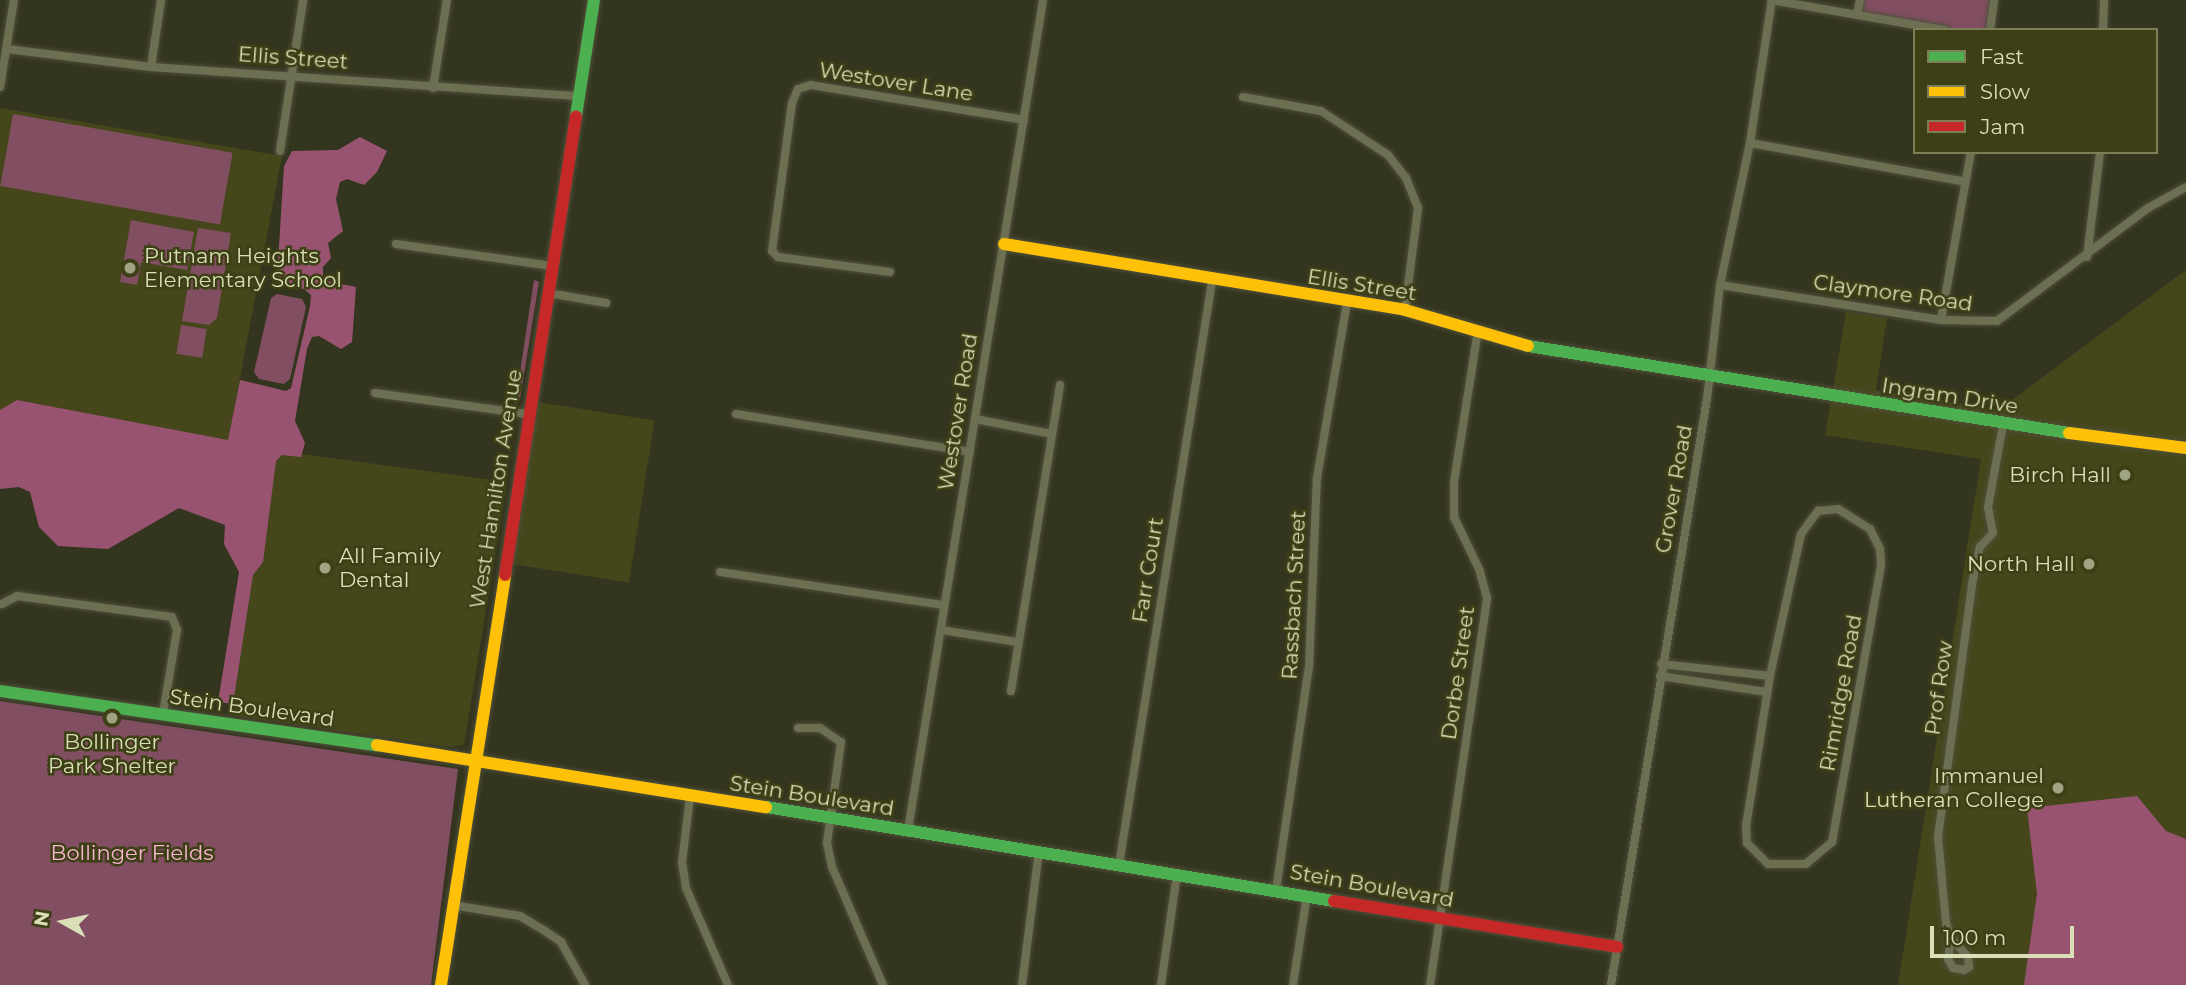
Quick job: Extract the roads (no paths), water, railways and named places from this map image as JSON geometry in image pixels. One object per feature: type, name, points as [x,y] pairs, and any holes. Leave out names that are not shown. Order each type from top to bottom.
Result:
[{"type":"street","points":[[0,88],[15,0]]},
{"type":"street","points":[[151,66],[161,0]]},
{"type":"street","points":[[280,151],[303,0]]},
{"type":"street","points":[[433,88],[447,0]]},
{"type":"street","name":"West Hamilton Avenue","points":[[441,985],[473,759],[594,0]]},
{"type":"street","name":"Westover Road","points":[[908,830],[1043,0]]},
{"type":"street","points":[[1771,0],[1933,28]]},
{"type":"street","name":"Grover Road","points":[[1611,985],[1710,374],[1720,285],[1749,143],[1771,0]]},
{"type":"street","points":[[1857,14],[1860,0]]},
{"type":"street","points":[[1990,28],[1994,0]]},
{"type":"street","points":[[2104,0],[2104,28]]},
{"type":"street","name":"Ellis Street","points":[[6,49],[151,66],[291,78],[578,96]]},
{"type":"street","name":"Westover Lane","points":[[890,272],[778,257],[772,250],[792,103],[798,89],[811,85],[1024,120]]},
{"type":"street","points":[[1243,97],[1321,111],[1388,155],[1406,178],[1418,208],[1405,310]]},
{"type":"street","points":[[1749,143],[1966,182]]},
{"type":"street","points":[[1941,320],[1971,154]]},
{"type":"street","points":[[2087,257],[2100,154]]},
{"type":"street","name":"Claymore Road","points":[[1720,285],[1941,320],[1997,321],[2087,257],[2148,208],[2186,187]]},
{"type":"street","points":[[396,244],[552,265]]},
{"type":"street","name":"Ellis Street","points":[[1004,244],[1212,281],[1405,310],[1517,344],[1710,374]]},
{"type":"street","name":"Farr Court","points":[[1119,865],[1212,281]]},
{"type":"street","points":[[548,293],[606,303]]},
{"type":"street","name":"Rassbach Street","points":[[1276,890],[1309,667],[1317,478],[1347,302]]},
{"type":"street","name":"Dorbe Street","points":[[1430,985],[1437,917],[1487,598],[1480,571],[1454,517],[1454,482],[1478,331]]},
{"type":"street","name":"Ingram Drive","points":[[1710,374],[2003,425],[2186,448]]},
{"type":"street","points":[[1011,691],[1060,385]]},
{"type":"street","points":[[374,393],[527,414]]},
{"type":"street","points":[[736,414],[970,452]]},
{"type":"street","points":[[975,419],[1052,434]]},
{"type":"street","name":"Prof Row","points":[[1951,938],[1938,837],[1972,584],[1980,547],[1993,533],[1988,507],[2003,425]]},
{"type":"street","name":"Rimridge Road","points":[[1838,509],[1870,529],[1880,549],[1881,565],[1832,842],[1806,864],[1768,864],[1747,843],[1746,826],[1767,692],[1801,534],[1818,511],[1838,509]]},
{"type":"street","points":[[720,572],[944,606]]},
{"type":"street","points":[[2,604],[17,596],[172,617],[177,630],[163,714]]},
{"type":"street","points":[[941,630],[1017,642]]},
{"type":"street","points":[[1661,664],[1770,676]]},
{"type":"street","points":[[1660,676],[1767,692]]},
{"type":"street","name":"Stein Boulevard","points":[[0,691],[473,759],[690,797],[1040,851],[1617,947]]},
{"type":"street","points":[[798,728],[821,728],[841,742],[827,843],[832,867],[883,985]]},
{"type":"street","points":[[690,797],[682,850],[686,888],[728,985]]},
{"type":"street","points":[[1022,985],[1040,851]]},
{"type":"street","points":[[1161,985],[1177,874]]},
{"type":"street","points":[[1293,985],[1307,895]]},
{"type":"street","points":[[452,905],[520,916],[542,929],[561,942],[585,985]]},
{"type":"place","name":"Putnam Heights Elementary School","points":[[130,268]]},
{"type":"place","name":"Birch Hall","points":[[2125,475]]},
{"type":"place","name":"North Hall","points":[[2089,564]]},
{"type":"place","name":"All Family Dental","points":[[325,568]]},
{"type":"place","name":"Bollinger Park Shelter","points":[[112,718]]},
{"type":"place","name":"Immanuel Lutheran College","points":[[2058,788]]},
{"type":"park label","name":"Bollinger Fields","points":[[132,853]]}]
